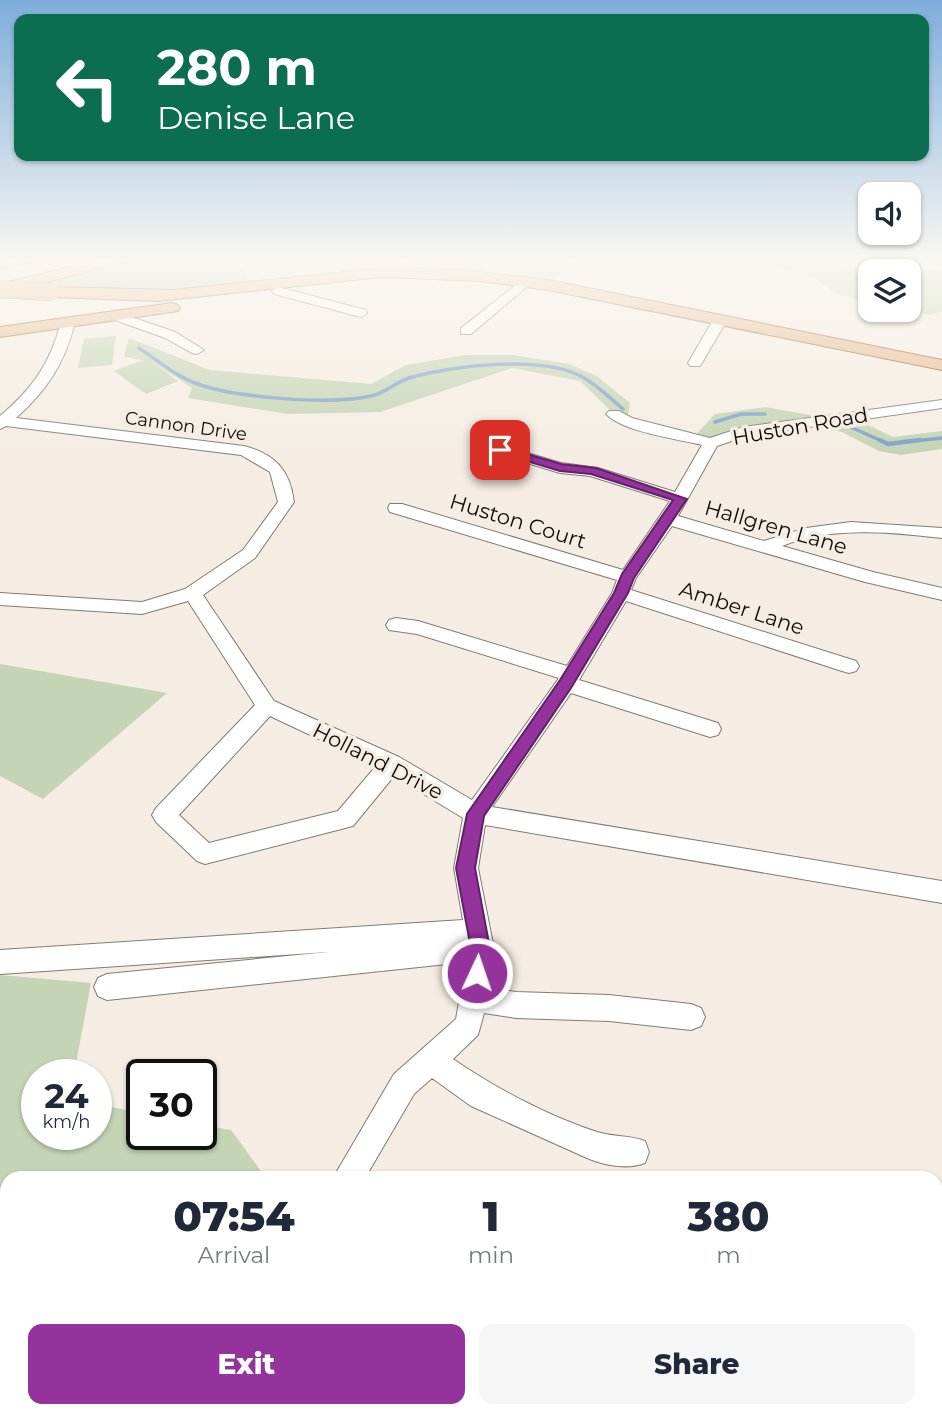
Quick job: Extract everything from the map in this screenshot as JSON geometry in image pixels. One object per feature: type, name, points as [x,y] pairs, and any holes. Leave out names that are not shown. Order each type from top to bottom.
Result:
[{"type":"main road","points":[[24,330],[46,324]]},
{"type":"main road","points":[[0,332],[73,324]]},
{"type":"main road","points":[[740,324],[942,365]]},
{"type":"street","points":[[139,324],[179,339],[197,350]]},
{"type":"street","points":[[466,331],[474,324]]},
{"type":"street","points":[[695,363],[718,324]]},
{"type":"street","points":[[1,422],[43,384],[57,361],[67,325]]},
{"type":"street","name":"Huston Road","points":[[352,1171],[404,1084],[468,1026],[479,940],[466,868],[475,814],[569,679],[624,585],[681,499],[711,443],[743,432],[942,404]]},
{"type":"street","points":[[614,414],[628,421],[711,443]]},
{"type":"street","name":"Cannon Drive","points":[[1,422],[244,451],[260,457],[276,469],[284,478],[286,502],[249,554],[192,593]]},
{"type":"street","points":[[500,450],[560,468],[592,471],[681,499]]},
{"type":"street","name":"Huston Court","points":[[396,508],[624,585]]},
{"type":"street","name":"Hallgren Lane","points":[[668,519],[871,578],[942,594]]},
{"type":"street","points":[[764,548],[783,538],[821,530],[865,526],[942,533]]},
{"type":"street","name":"Amber Lane","points":[[624,585],[849,666]]},
{"type":"street","points":[[0,600],[142,608],[192,593],[267,706],[164,815],[205,854],[345,819],[391,764]]},
{"type":"street","points":[[396,625],[418,628],[710,729]]},
{"type":"street","name":"Holland Drive","points":[[267,706],[391,764],[475,814],[940,891]]},
{"type":"street","points":[[0,962],[479,940]]},
{"type":"street","points":[[107,987],[479,940]]},
{"type":"street","points":[[473,998],[516,1005],[609,1008],[691,1017]]},
{"type":"street","points":[[432,1060],[492,1101],[598,1147],[634,1152]]},
{"type":"green space","points":[[116,336],[112,365],[78,368],[84,339]]},
{"type":"green space","points":[[129,338],[210,370],[371,384],[406,365],[465,355],[513,355],[569,364],[597,376],[630,403],[627,421],[614,414],[580,381],[512,368],[380,412],[288,414],[188,398],[192,388],[150,360],[178,381],[146,394],[114,371],[143,360],[124,357]]},
{"type":"green space","points":[[765,407],[832,419],[849,416],[893,437],[942,431],[942,449],[901,455],[879,451],[842,432],[795,424],[711,443],[693,438],[715,414]]},
{"type":"green space","points":[[0,664],[167,693],[43,799],[0,776]]},
{"type":"green space","points":[[0,975],[91,983],[77,1059],[21,1059],[21,1150],[112,1150],[112,1107],[126,1110],[126,1150],[217,1150],[217,1128],[231,1130],[261,1171],[0,1171]]},
{"type":"waterway","points":[[139,348],[190,381],[235,393],[284,399],[332,400],[371,396],[404,380],[449,369],[499,364],[548,366],[586,379],[623,409]]},
{"type":"waterway","points":[[715,422],[741,414],[765,414]]},
{"type":"waterway","points":[[846,425],[884,442]]},
{"type":"waterway","points":[[904,442],[942,438]]},
{"type":"waterway","points":[[880,440],[884,442]]},
{"type":"waterway","points":[[904,442],[920,440]]},
{"type":"waterway","points":[[884,442],[904,442]]},
{"type":"route","points":[[477,973],[481,949],[466,868],[475,814],[566,684],[621,593],[627,577],[681,499],[592,471],[560,468],[500,450]]}]
